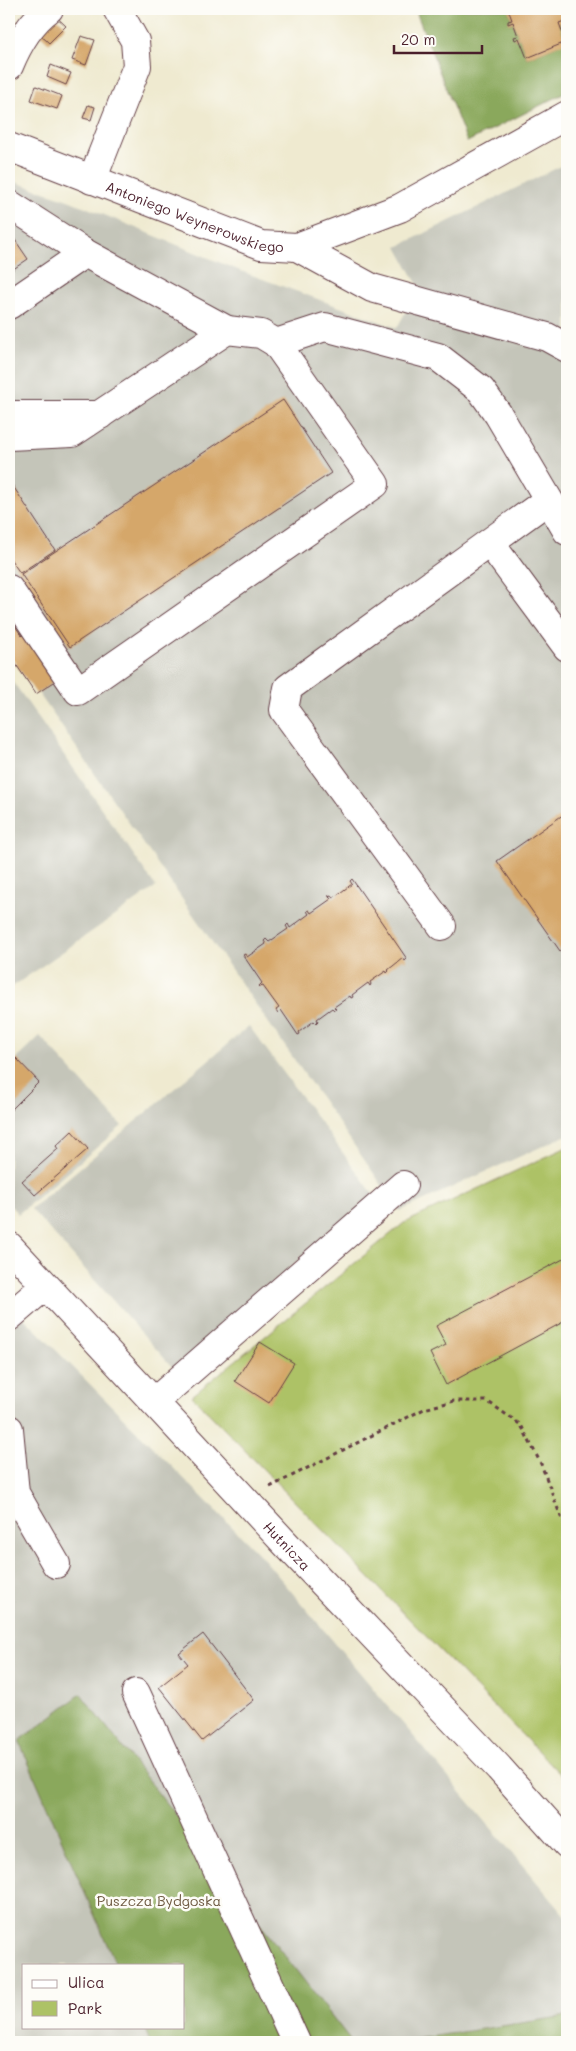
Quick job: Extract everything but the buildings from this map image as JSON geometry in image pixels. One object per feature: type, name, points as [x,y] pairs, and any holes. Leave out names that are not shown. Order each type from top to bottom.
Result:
[{"type":"street","points":[[9,66],[25,33],[39,16],[49,9]]},
{"type":"street","points":[[92,180],[137,66],[135,41],[122,14],[117,9]]},
{"type":"street","name":"Antoniego Weynerowskiego","points":[[9,147],[261,245],[297,247],[400,208],[567,115]]},
{"type":"street","points":[[9,204],[84,253],[227,330],[261,334],[276,343],[374,484],[78,691],[9,589]]},
{"type":"street","points":[[297,247],[372,288],[547,337],[567,348]]},
{"type":"street","points":[[9,305],[84,253]]},
{"type":"street","points":[[276,343],[324,326],[438,357],[481,390],[498,414],[567,532]]},
{"type":"street","points":[[9,436],[72,434],[227,330]]},
{"type":"street","points":[[9,415],[101,415]]},
{"type":"street","points":[[442,926],[284,710],[288,688],[548,500]]},
{"type":"street","points":[[490,543],[567,647]]},
{"type":"street","points":[[154,1402],[403,1185]]},
{"type":"street","name":"Hutnicza","points":[[9,1246],[245,1500],[499,1768],[567,1844]]},
{"type":"street","points":[[9,1317],[45,1286]]},
{"type":"street","points":[[9,1429],[15,1492],[56,1564]]},
{"type":"street","points":[[136,1693],[296,2042]]},
{"type":"path","points":[[245,1500],[424,1409],[454,1401],[487,1401],[521,1425],[541,1464],[561,1517],[567,1526]]},
{"type":"shaded area","points":[[567,163],[567,1135],[400,1211],[9,651],[9,180],[68,200],[238,270],[397,328],[419,287],[397,247]]},
{"type":"shaded area","points":[[9,676],[156,887],[9,989]]},
{"type":"shaded area","points":[[249,1026],[374,1195],[174,1369],[31,1209]]},
{"type":"shaded area","points":[[40,1036],[122,1126],[18,1214],[9,1204],[9,1066]]},
{"type":"shaded area","points":[[9,1303],[263,1558],[567,1918],[567,2042],[9,2042]]},
{"type":"green space","points":[[415,9],[508,9],[512,20],[508,22],[509,24],[513,22],[518,36],[514,38],[515,40],[519,38],[527,58],[565,42],[559,23],[567,20],[567,92],[467,142]]},
{"type":"green space","points":[[567,1147],[567,1781],[192,1396],[404,1223]]},
{"type":"green space","name":"Puszcza Bydgoska","points":[[81,1694],[352,2042],[150,2042],[144,2028],[185,2028],[185,1964],[116,1964],[19,1741]]},
{"type":"green space","points":[[567,2016],[567,2042],[396,2042]]}]
